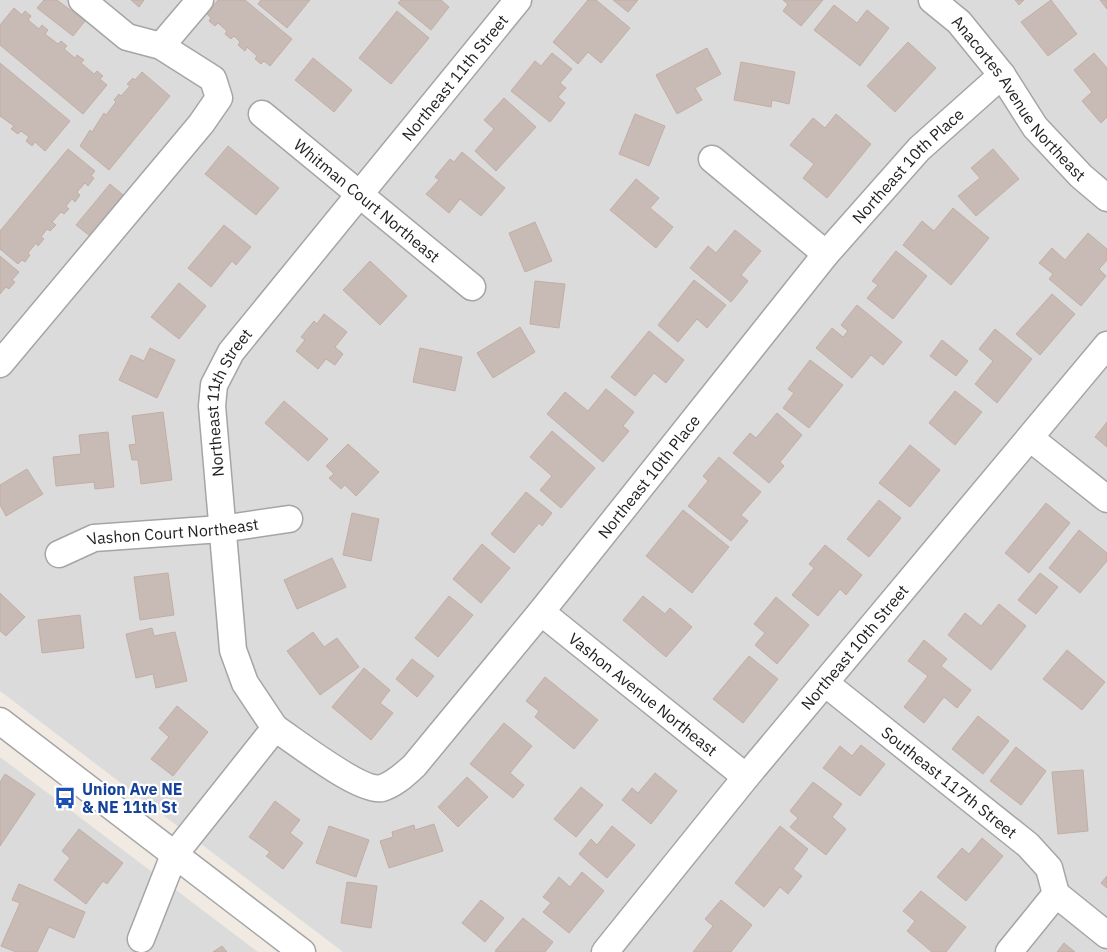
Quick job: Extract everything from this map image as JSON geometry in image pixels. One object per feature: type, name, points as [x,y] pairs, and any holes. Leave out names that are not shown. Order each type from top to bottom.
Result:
[{"type":"street","points":[[0,364],[201,124],[219,98],[213,79],[162,46],[128,37],[82,0]]},
{"type":"street","points":[[162,46],[200,0]]},
{"type":"street","name":"Northeast 11th Street","points":[[275,728],[245,682],[233,650],[221,529],[212,406],[214,385],[231,352],[518,0]]},
{"type":"street","name":"Anacortes Avenue Northeast","points":[[932,0],[959,22],[1002,75],[1036,127],[1081,176],[1107,198]]},
{"type":"street","name":"Northeast 10th Place","points":[[275,728],[342,773],[366,786],[381,788],[398,780],[414,766],[541,612],[826,254],[919,149],[1002,75]]},
{"type":"street","name":"Whitman Court Northeast","points":[[262,114],[472,287]]},
{"type":"street","points":[[712,159],[826,254]]},
{"type":"street","name":"Northeast 10th Street","points":[[605,952],[746,777],[1107,344]]},
{"type":"street","points":[[1030,438],[1107,499]]},
{"type":"street","name":"Vashon Court Northeast","points":[[59,554],[94,538],[221,529],[289,519]]},
{"type":"street","name":"Vashon Avenue Northeast","points":[[541,612],[746,777]]},
{"type":"street","name":"Southeast 117th Street","points":[[825,683],[1028,845],[1050,868],[1056,894]]},
{"type":"street","points":[[0,720],[302,952]]},
{"type":"street","points":[[141,939],[174,855],[275,728]]},
{"type":"street","points":[[1009,952],[1056,894],[1107,935]]},
{"type":"shaded area","points":[[0,0],[1107,0],[1107,952],[343,952],[0,691]]},
{"type":"shaded area","points":[[0,757],[258,952],[0,952]]},
{"type":"building","points":[[44,0],[57,0],[85,21],[73,36],[37,8]]},
{"type":"building","points":[[131,0],[144,0],[139,7]]},
{"type":"building","points":[[218,0],[245,0],[292,39],[270,66],[264,61],[261,64],[255,59],[257,56],[247,47],[245,51],[238,45],[240,42],[234,36],[231,39],[225,34],[227,31],[218,23],[215,26],[209,21],[211,18],[207,14]]},
{"type":"building","points":[[261,0],[310,0],[287,28],[258,4]]},
{"type":"building","points":[[401,0],[441,0],[449,7],[431,30],[398,3]]},
{"type":"building","points":[[588,0],[596,0],[630,28],[601,63],[588,52],[578,64],[553,42]]},
{"type":"building","points":[[613,0],[638,0],[628,12]]},
{"type":"building","points":[[783,0],[823,0],[801,26],[783,11],[788,4]]},
{"type":"building","points":[[1015,0],[1024,0],[1019,5]]},
{"type":"building","points":[[1051,0],[1077,34],[1048,56],[1021,22]]},
{"type":"building","points":[[1100,0],[1107,0],[1107,9]]},
{"type":"building","points":[[834,5],[857,23],[867,10],[889,28],[860,66],[814,30]]},
{"type":"building","points":[[14,8],[22,15],[25,11],[31,16],[28,20],[39,29],[42,25],[48,30],[45,34],[58,44],[61,41],[67,46],[64,49],[75,58],[77,55],[84,60],[81,63],[94,74],[97,71],[103,76],[100,79],[107,85],[83,114],[0,45],[0,25]]},
{"type":"building","points":[[397,11],[429,38],[391,84],[359,58]]},
{"type":"building","points":[[908,42],[936,68],[895,112],[867,86]]},
{"type":"building","points":[[707,48],[721,74],[695,88],[702,100],[677,114],[656,75]]},
{"type":"building","points":[[552,53],[572,69],[560,83],[566,88],[558,97],[565,103],[550,122],[511,91],[535,61],[541,66]]},
{"type":"building","points":[[1094,53],[1107,68],[1107,117],[1101,123],[1082,101],[1092,92],[1074,70]]},
{"type":"building","points":[[313,58],[352,90],[334,112],[295,80]]},
{"type":"building","points":[[741,62],[795,72],[789,104],[772,100],[771,107],[734,100]]},
{"type":"building","points":[[0,63],[70,121],[45,151],[35,142],[32,146],[26,141],[29,137],[21,131],[18,134],[11,129],[14,126],[0,116]]},
{"type":"building","points":[[142,72],[170,96],[109,170],[80,146],[90,130],[92,132],[104,113],[106,115],[116,102],[114,100],[119,94],[121,96],[130,86],[127,84],[133,78],[135,80]]},
{"type":"building","points":[[504,98],[536,127],[496,171],[475,151],[494,129],[484,120]]},
{"type":"building","points":[[635,114],[665,126],[649,166],[619,154]]},
{"type":"building","points":[[836,114],[871,144],[827,198],[803,178],[814,164],[790,145],[813,118],[825,128]]},
{"type":"building","points":[[228,146],[279,188],[256,215],[205,174]]},
{"type":"building","points":[[68,149],[95,171],[91,176],[94,178],[88,186],[85,183],[77,192],[80,195],[75,202],[72,199],[66,206],[69,209],[64,214],[61,212],[52,222],[56,225],[50,231],[47,229],[41,237],[44,239],[38,246],[36,243],[28,253],[30,255],[25,262],[22,260],[18,264],[0,249],[0,231]]},
{"type":"building","points":[[993,149],[1019,179],[976,216],[958,196],[980,178],[971,168]]},
{"type":"building","points":[[462,152],[505,188],[481,216],[460,199],[449,213],[426,194],[439,180],[435,177],[450,159],[454,162]]},
{"type":"building","points":[[636,179],[659,198],[650,208],[673,227],[656,248],[610,210]]},
{"type":"building","points":[[110,184],[123,195],[90,236],[76,225]]},
{"type":"building","points":[[953,208],[989,238],[951,285],[903,245],[922,221],[934,231]]},
{"type":"building","points":[[535,222],[552,261],[525,272],[509,233]]},
{"type":"building","points":[[224,225],[251,247],[236,265],[232,261],[211,287],[188,268]]},
{"type":"building","points":[[735,230],[761,251],[741,275],[748,281],[731,302],[690,268],[708,246],[716,253]]},
{"type":"building","points":[[1088,233],[1107,249],[1107,260],[1099,269],[1106,276],[1081,306],[1049,279],[1053,274],[1039,263],[1052,248],[1065,260]]},
{"type":"building","points":[[896,251],[927,276],[893,319],[867,298],[878,285],[872,281]]},
{"type":"building","points":[[0,256],[19,272],[12,280],[15,282],[9,289],[6,287],[0,294]]},
{"type":"building","points":[[370,261],[407,296],[380,325],[343,290]]},
{"type":"building","points":[[694,280],[726,305],[707,328],[697,319],[678,342],[658,325]]},
{"type":"building","points":[[535,281],[565,284],[559,328],[530,324]]},
{"type":"building","points":[[179,283],[206,306],[179,339],[151,317]]},
{"type":"building","points":[[1052,294],[1075,314],[1040,355],[1016,334]]},
{"type":"building","points":[[857,305],[902,342],[883,365],[871,355],[852,378],[816,348],[832,328],[843,337],[848,331],[841,325]]},
{"type":"building","points":[[324,314],[347,332],[335,347],[343,354],[335,365],[326,359],[318,369],[296,351],[305,340],[301,337],[314,321],[317,324]]},
{"type":"building","points":[[520,327],[535,352],[493,378],[477,353]]},
{"type":"building","points":[[995,329],[1032,359],[997,403],[975,384],[993,361],[979,349]]},
{"type":"building","points":[[649,331],[684,360],[666,383],[654,373],[635,396],[611,377]]},
{"type":"building","points":[[942,340],[968,361],[956,376],[930,356]]},
{"type":"building","points":[[150,348],[175,360],[157,398],[119,380],[131,355],[144,361]]},
{"type":"building","points":[[420,348],[462,357],[455,391],[413,382]]},
{"type":"building","points":[[810,360],[843,385],[809,428],[783,408],[794,393],[788,389]]},
{"type":"building","points":[[606,389],[634,412],[623,426],[629,431],[603,462],[547,414],[565,392],[588,411]]},
{"type":"building","points":[[955,391],[982,412],[955,445],[929,423]]},
{"type":"building","points":[[284,401],[328,439],[308,461],[265,423]]},
{"type":"building","points":[[163,412],[172,480],[141,484],[138,460],[132,460],[129,445],[136,444],[132,416]]},
{"type":"building","points":[[777,413],[802,435],[780,462],[784,466],[769,483],[733,453],[750,433],[756,438]]},
{"type":"building","points":[[1107,422],[1107,447],[1095,437]]},
{"type":"building","points":[[552,431],[595,468],[561,508],[540,490],[552,476],[530,457]]},
{"type":"building","points":[[108,432],[114,487],[95,489],[94,482],[56,486],[53,457],[81,454],[79,435]]},
{"type":"building","points":[[348,444],[379,472],[356,496],[345,485],[341,489],[329,478],[334,474],[326,466]]},
{"type":"building","points":[[910,445],[940,470],[910,507],[879,483]]},
{"type":"building","points":[[719,457],[761,492],[741,515],[748,521],[731,541],[688,506],[708,481],[703,476]]},
{"type":"building","points":[[27,469],[43,494],[6,516],[0,505],[0,485]]},
{"type":"building","points":[[526,492],[552,513],[542,526],[539,523],[514,553],[491,534]]},
{"type":"building","points":[[879,500],[901,518],[869,557],[847,539]]},
{"type":"building","points":[[1046,503],[1070,523],[1029,573],[1005,553]]},
{"type":"building","points":[[683,510],[729,547],[692,593],[646,556]]},
{"type":"building","points":[[352,513],[379,519],[371,561],[343,555]]},
{"type":"building","points":[[1079,530],[1107,553],[1107,561],[1080,593],[1049,568]]},
{"type":"building","points":[[482,544],[510,568],[481,603],[453,579]]},
{"type":"building","points":[[825,545],[862,575],[846,595],[840,589],[818,616],[792,595],[814,568],[809,564]]},
{"type":"building","points":[[332,558],[346,587],[297,609],[284,580]]},
{"type":"building","points":[[168,573],[174,615],[140,620],[134,577]]},
{"type":"building","points":[[1040,573],[1058,587],[1036,614],[1018,600]]},
{"type":"building","points":[[0,593],[25,617],[6,636],[0,631]]},
{"type":"building","points":[[449,596],[473,615],[438,657],[415,638]]},
{"type":"building","points":[[643,596],[665,614],[670,608],[692,627],[666,657],[623,620]]},
{"type":"building","points":[[776,597],[809,625],[777,664],[755,645],[765,633],[754,624]]},
{"type":"building","points":[[999,604],[1026,626],[991,670],[948,635],[965,613],[981,626]]},
{"type":"building","points":[[80,615],[84,648],[42,653],[38,620]]},
{"type":"building","points":[[152,628],[154,636],[175,632],[187,681],[156,688],[153,674],[136,678],[126,634]]},
{"type":"building","points":[[313,632],[324,647],[337,638],[359,667],[320,695],[287,651]]},
{"type":"building","points":[[924,640],[947,659],[941,666],[971,690],[957,708],[944,697],[924,723],[904,707],[928,676],[908,661]]},
{"type":"building","points":[[1067,650],[1105,682],[1082,710],[1043,679]]},
{"type":"building","points":[[749,656],[778,679],[743,723],[713,699]]},
{"type":"building","points":[[412,659],[434,676],[417,697],[396,679]]},
{"type":"building","points":[[364,668],[390,690],[380,703],[393,713],[371,740],[332,707]]},
{"type":"building","points":[[545,677],[598,720],[574,749],[535,717],[539,711],[526,701]]},
{"type":"building","points":[[177,706],[208,732],[173,776],[151,759],[169,737],[159,728]]},
{"type":"building","points":[[978,716],[1009,741],[983,774],[952,749]]},
{"type":"building","points":[[504,723],[532,746],[510,773],[524,785],[513,798],[470,764]]},
{"type":"building","points":[[861,745],[885,764],[860,796],[823,768],[840,746],[852,756]]},
{"type":"building","points":[[1016,747],[1046,771],[1021,805],[990,781]]},
{"type":"building","points":[[1083,770],[1088,831],[1058,834],[1052,772]]},
{"type":"building","points":[[655,773],[677,791],[651,824],[622,800],[632,788],[638,793]]},
{"type":"building","points":[[5,774],[35,794],[0,846],[0,782]]},
{"type":"building","points":[[467,777],[488,797],[458,827],[438,807]]},
{"type":"building","points":[[813,782],[842,804],[832,817],[846,829],[826,855],[790,827],[798,818],[790,811]]},
{"type":"building","points":[[581,787],[603,805],[576,837],[554,819]]},
{"type":"building","points":[[275,801],[300,820],[290,833],[303,843],[283,869],[266,856],[270,852],[249,837]]},
{"type":"building","points":[[434,824],[443,851],[389,868],[380,841],[393,837],[392,832],[414,825],[415,830]]},
{"type":"building","points":[[329,826],[369,840],[356,877],[316,863]]},
{"type":"building","points":[[612,826],[635,845],[607,878],[579,854],[591,839],[597,845]]},
{"type":"building","points":[[780,826],[808,849],[793,869],[802,876],[788,894],[780,887],[764,907],[735,883]]},
{"type":"building","points":[[79,829],[123,863],[107,884],[103,881],[86,904],[54,880],[70,858],[62,851]]},
{"type":"building","points":[[982,838],[1003,856],[966,901],[937,877],[962,848],[969,854]]},
{"type":"building","points":[[582,872],[604,891],[569,933],[543,912],[551,903],[543,897],[559,877],[570,887]]},
{"type":"building","points":[[1107,876],[1107,888],[1101,883]]},
{"type":"building","points":[[347,882],[377,886],[371,928],[341,923]]},
{"type":"building","points":[[19,884],[85,912],[74,938],[49,927],[37,952],[16,952],[1,946],[20,903],[12,900]]},
{"type":"building","points":[[921,891],[966,927],[946,952],[932,952],[907,931],[915,921],[903,911]]},
{"type":"building","points":[[481,900],[504,918],[485,942],[462,923]]},
{"type":"building","points":[[721,900],[752,925],[731,952],[693,952],[713,926],[705,919]]},
{"type":"building","points":[[523,918],[553,942],[545,952],[495,951]]},
{"type":"building","points":[[1064,943],[1075,952],[1057,952]]},
{"type":"building","points":[[222,946],[227,952],[213,952]]},
{"type":"place","name":"Union Ave NE & NE 11th St","points":[[65,798]]}]
